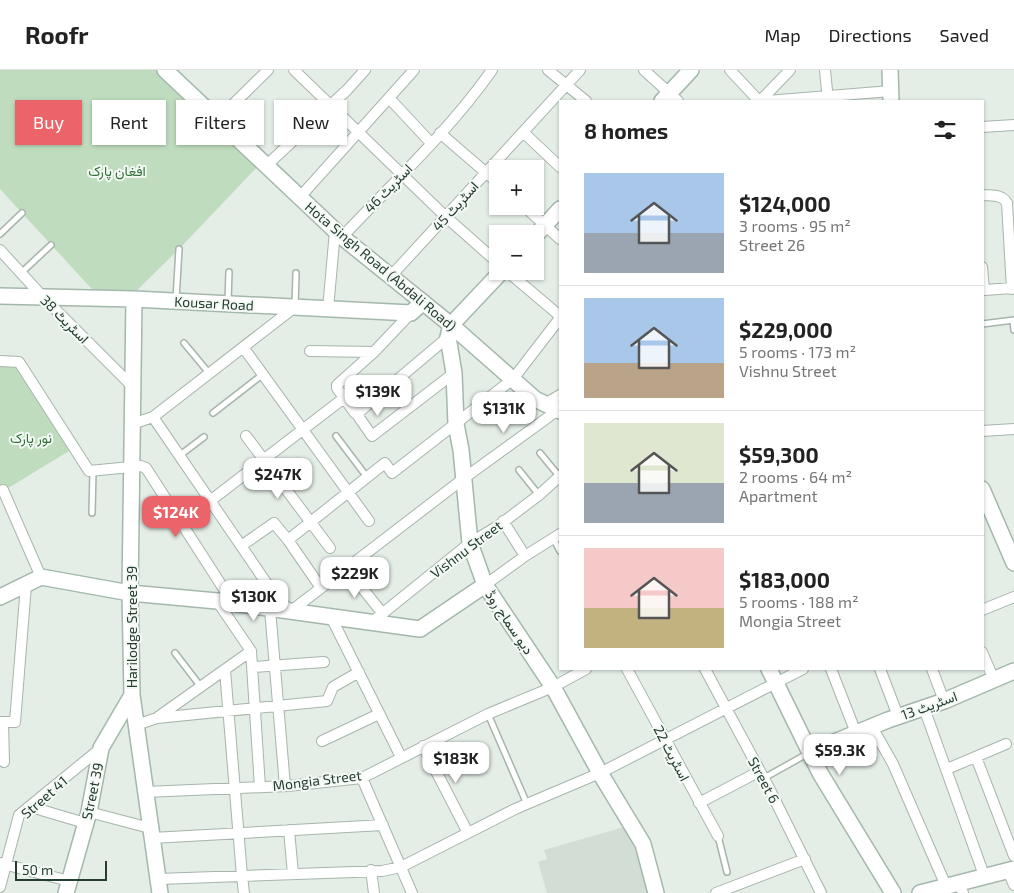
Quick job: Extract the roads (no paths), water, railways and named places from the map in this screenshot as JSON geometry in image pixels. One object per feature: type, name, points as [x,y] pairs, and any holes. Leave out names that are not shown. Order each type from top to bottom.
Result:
[{"type":"street","name":"Hota Singh Road (Abdali Road)","points":[[166,70],[197,100]]},
{"type":"street","points":[[238,100],[268,70]]},
{"type":"street","points":[[294,70],[325,100]]},
{"type":"street","points":[[336,100],[348,90],[365,70]]},
{"type":"street","points":[[300,197],[414,70]]},
{"type":"street","name":"اسٹریٹ 46","points":[[339,234],[432,143],[480,87],[492,70]]},
{"type":"street","points":[[548,70],[585,100]]},
{"type":"street","name":"اسٹریٹ 45","points":[[391,276],[580,70]]},
{"type":"street","points":[[644,70],[670,99],[691,70]]},
{"type":"street","points":[[730,70],[758,100]]},
{"type":"street","points":[[760,100],[790,70]]},
{"type":"street","points":[[825,70],[828,99]]},
{"type":"street","points":[[786,100],[891,96],[890,70]]},
{"type":"street","points":[[389,98],[432,143]]},
{"type":"street","points":[[347,121],[445,216],[489,255]]},
{"type":"street","points":[[984,127],[1014,125]]},
{"type":"street","points":[[523,132],[559,166]]},
{"type":"street","points":[[440,133],[489,175]]},
{"type":"street","name":"Hota Singh Road (Abdali Road)","points":[[245,145],[339,234],[423,302],[450,331],[513,379],[535,399],[556,405]]},
{"type":"street","points":[[267,166],[289,145]]},
{"type":"street","points":[[984,195],[998,196],[1011,203],[1013,288],[984,290]]},
{"type":"street","points":[[544,227],[559,210]]},
{"type":"street","points":[[544,233],[559,239]]},
{"type":"street","points":[[328,309],[339,234]]},
{"type":"street","name":"اسٹریٹ 38","points":[[0,250],[43,297],[132,386]]},
{"type":"street","points":[[356,414],[450,331],[494,280]]},
{"type":"street","points":[[517,280],[559,316]]},
{"type":"street","name":"Kousar Road","points":[[0,296],[134,299],[411,313]]},
{"type":"street","name":"Harilodge Street 39","points":[[134,299],[130,593],[132,695],[144,792],[159,886]]},
{"type":"street","points":[[423,302],[374,352],[337,385],[337,388],[372,436],[454,373]]},
{"type":"street","points":[[132,424],[152,417],[294,307]]},
{"type":"street","points":[[288,540],[385,463],[392,473],[513,379],[559,318]]},
{"type":"street","name":"دیو سماج روڈ","points":[[450,331],[456,424],[461,450],[470,543],[485,585],[553,687],[600,773],[644,844],[656,893]]},
{"type":"street","points":[[243,348],[368,521]]},
{"type":"street","points":[[310,351],[374,352]]},
{"type":"street","points":[[0,361],[19,362],[89,471],[141,466],[146,468],[227,594],[221,602]]},
{"type":"street","points":[[210,501],[344,398]]},
{"type":"street","points":[[292,611],[556,405]]},
{"type":"street","points":[[152,417],[276,597],[292,611]]},
{"type":"street","points":[[984,431],[1014,429]]},
{"type":"street","points":[[246,436],[330,548]]},
{"type":"street","name":"Vishnu Street","points":[[378,618],[470,543],[540,495],[559,477]]},
{"type":"street","points":[[2,491],[41,577]]},
{"type":"street","points":[[984,499],[987,513],[1010,546],[1014,563]]},
{"type":"street","points":[[503,521],[525,556]]},
{"type":"street","points":[[241,546],[274,523],[321,588]]},
{"type":"street","points":[[0,597],[41,577],[130,593],[221,602],[331,617],[378,618],[420,629],[556,536]]},
{"type":"street","points":[[347,569],[378,618]]},
{"type":"street","points":[[4,762],[2,722],[15,722],[26,585]]},
{"type":"street","points":[[984,609],[1014,597]]},
{"type":"street","points":[[221,602],[252,651],[260,787]]},
{"type":"street","points":[[270,608],[285,786]]},
{"type":"street","points":[[331,617],[401,757]]},
{"type":"street","points":[[157,718],[252,651]]},
{"type":"street","points":[[984,657],[994,680]]},
{"type":"street","points":[[253,667],[324,662]]},
{"type":"street","points":[[225,670],[244,893]]},
{"type":"street","name":"Mongia Street","points":[[144,792],[285,786],[362,778],[488,714],[553,687],[584,670]]},
{"type":"street","name":"اسٹریٹ 22","points":[[628,670],[718,836]]},
{"type":"street","name":"Street 6","points":[[706,670],[762,775],[821,893]]},
{"type":"street","points":[[159,886],[242,876],[382,871],[401,867],[527,804],[600,773],[725,708],[772,675],[798,670]]},
{"type":"street","points":[[831,670],[856,733]]},
{"type":"street","points":[[880,670],[898,716]]},
{"type":"street","points":[[932,670],[944,701]]},
{"type":"street","name":"اسٹریٹ 13","points":[[810,752],[898,716],[944,701],[1014,671]]},
{"type":"street","points":[[136,725],[157,718],[327,701],[333,687],[358,672]]},
{"type":"street","points":[[772,675],[820,773],[893,893]]},
{"type":"street","name":"Street 39","points":[[68,887],[87,818],[101,748],[132,695]]},
{"type":"street","points":[[924,708],[985,878]]},
{"type":"street","points":[[322,741],[379,714]]},
{"type":"street","points":[[872,727],[894,764],[956,887]]},
{"type":"street","points":[[947,769],[1006,744]]},
{"type":"street","points":[[423,746],[468,833]]},
{"type":"street","name":"Street 41","points":[[0,887],[3,864],[20,815],[101,748]]},
{"type":"street","points":[[976,757],[1014,856]]},
{"type":"street","points":[[699,803],[762,775]]},
{"type":"street","points":[[362,778],[412,893]]},
{"type":"street","points":[[31,807],[151,833],[239,833],[383,825]]},
{"type":"street","points":[[289,830],[292,874]]},
{"type":"street","points":[[716,893],[805,859]]},
{"type":"street","points":[[3,864],[68,887]]},
{"type":"street","points":[[371,870],[374,893]]},
{"type":"street","points":[[920,893],[956,887],[985,878],[1012,875]]},
{"type":"lane","points":[[0,234],[22,213]]},
{"type":"lane","points":[[21,273],[51,245]]},
{"type":"lane","points":[[176,302],[178,249]]},
{"type":"lane","points":[[228,304],[229,272]]},
{"type":"lane","points":[[294,307],[296,273]]},
{"type":"lane","points":[[984,324],[1013,320],[1014,330]]},
{"type":"lane","points":[[184,343],[209,373]]},
{"type":"lane","points":[[213,413],[262,375]]},
{"type":"lane","points":[[336,436],[367,477]]},
{"type":"lane","points":[[179,456],[204,437]]},
{"type":"lane","points":[[540,454],[559,475]]},
{"type":"lane","points":[[519,470],[540,495]]},
{"type":"lane","points":[[92,513],[93,471]]},
{"type":"lane","points":[[175,653],[201,687]]},
{"type":"lane","points":[[488,714],[527,804]]},
{"type":"lane","name":"اسٹریٹ 13","points":[[762,775],[810,752]]},
{"type":"lane","points":[[718,836],[727,872]]},
{"type":"park label","name":"افغان پارک","points":[[117,170]]},
{"type":"park label","name":"نور پارک","points":[[31,437]]}]
